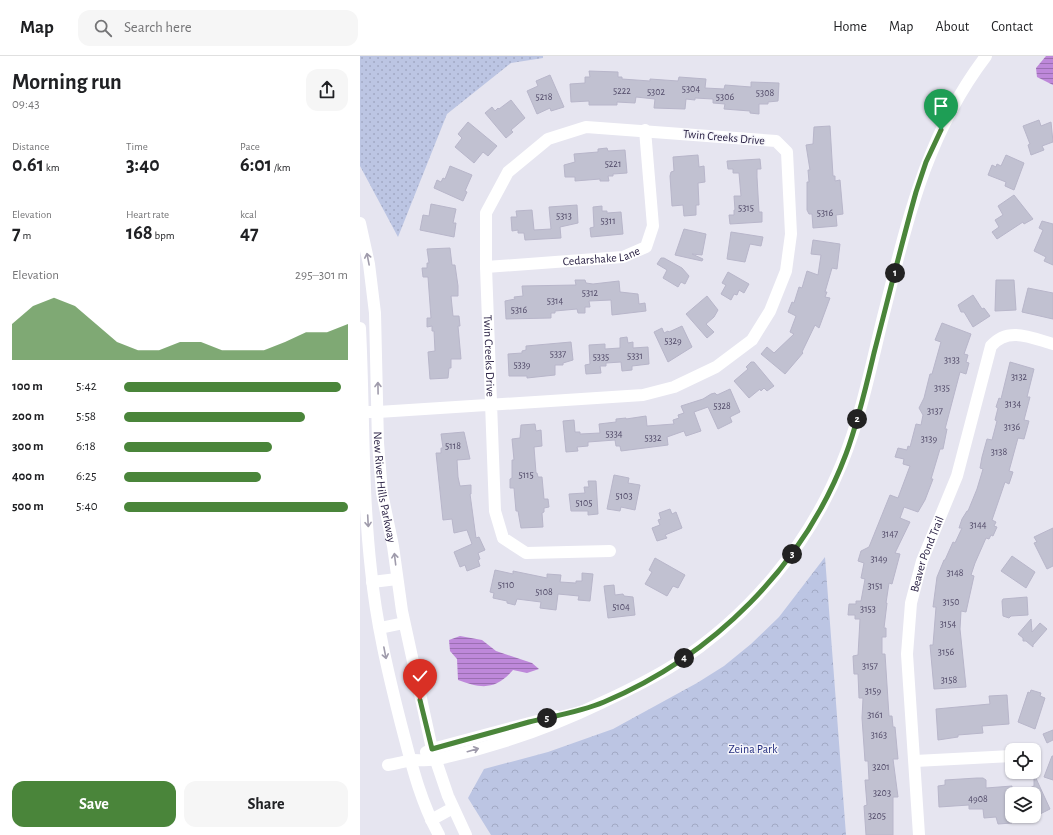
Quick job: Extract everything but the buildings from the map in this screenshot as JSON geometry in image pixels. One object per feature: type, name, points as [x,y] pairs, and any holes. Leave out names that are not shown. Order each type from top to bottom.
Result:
[{"type":"street","points":[[388,765],[434,755],[601,703],[631,689],[675,664],[730,622],[779,570],[815,519],[836,477],[854,430],[914,199],[926,162],[952,108],[986,56]]},
{"type":"street","name":"Twin Creeks Drive","points":[[361,412],[378,412],[491,404],[643,395],[674,387],[716,367],[752,340],[770,311],[786,271],[791,234],[787,152],[776,141],[645,130],[586,127],[548,139],[508,172],[486,213],[486,267],[491,404],[495,510],[504,538],[526,553],[610,550]]},
{"type":"street","name":"Cedarshake Lane","points":[[486,267],[623,257],[646,247],[653,226],[645,130]]},
{"type":"street","name":"New River Hills Parkway","points":[[360,223],[369,264],[375,313],[382,493],[393,546],[404,623],[434,755],[453,808],[466,835]]},
{"type":"street","name":"New River Hills Parkway","points":[[360,328],[361,412],[372,582],[395,698],[411,760],[419,789],[431,820],[439,835]]},
{"type":"street","name":"Beaver Pond Trail","points":[[919,835],[908,654],[911,604],[922,561],[957,476],[988,355],[996,341],[1010,335],[1018,335],[1053,344]]},
{"type":"street","points":[[372,582],[397,579]]},
{"type":"street","points":[[380,628],[404,623]]},
{"type":"street","points":[[915,761],[1005,756]]},
{"type":"street","points":[[431,820],[453,808]]},
{"type":"green space","points":[[360,56],[543,56],[543,58],[511,63],[447,114],[398,237],[360,166]]},
{"type":"green space","name":"Zeina Park","points":[[825,557],[846,835],[491,835],[468,798],[484,769],[548,752],[613,729],[697,683],[724,666],[751,644],[779,617]]},
{"type":"shaded area","points":[[1046,56],[1053,56],[1053,85],[1037,77],[1036,68]]},
{"type":"shaded area","points":[[460,636],[482,640],[496,651],[532,663],[539,669],[527,673],[513,670],[501,681],[488,686],[474,685],[458,680],[457,659],[450,651],[449,640]]},
{"type":"route","points":[[420,700],[432,749],[601,703],[646,681],[690,654],[730,622],[756,597],[779,570],[805,535],[818,513],[842,464],[862,402],[916,192],[930,152],[941,130]]}]
